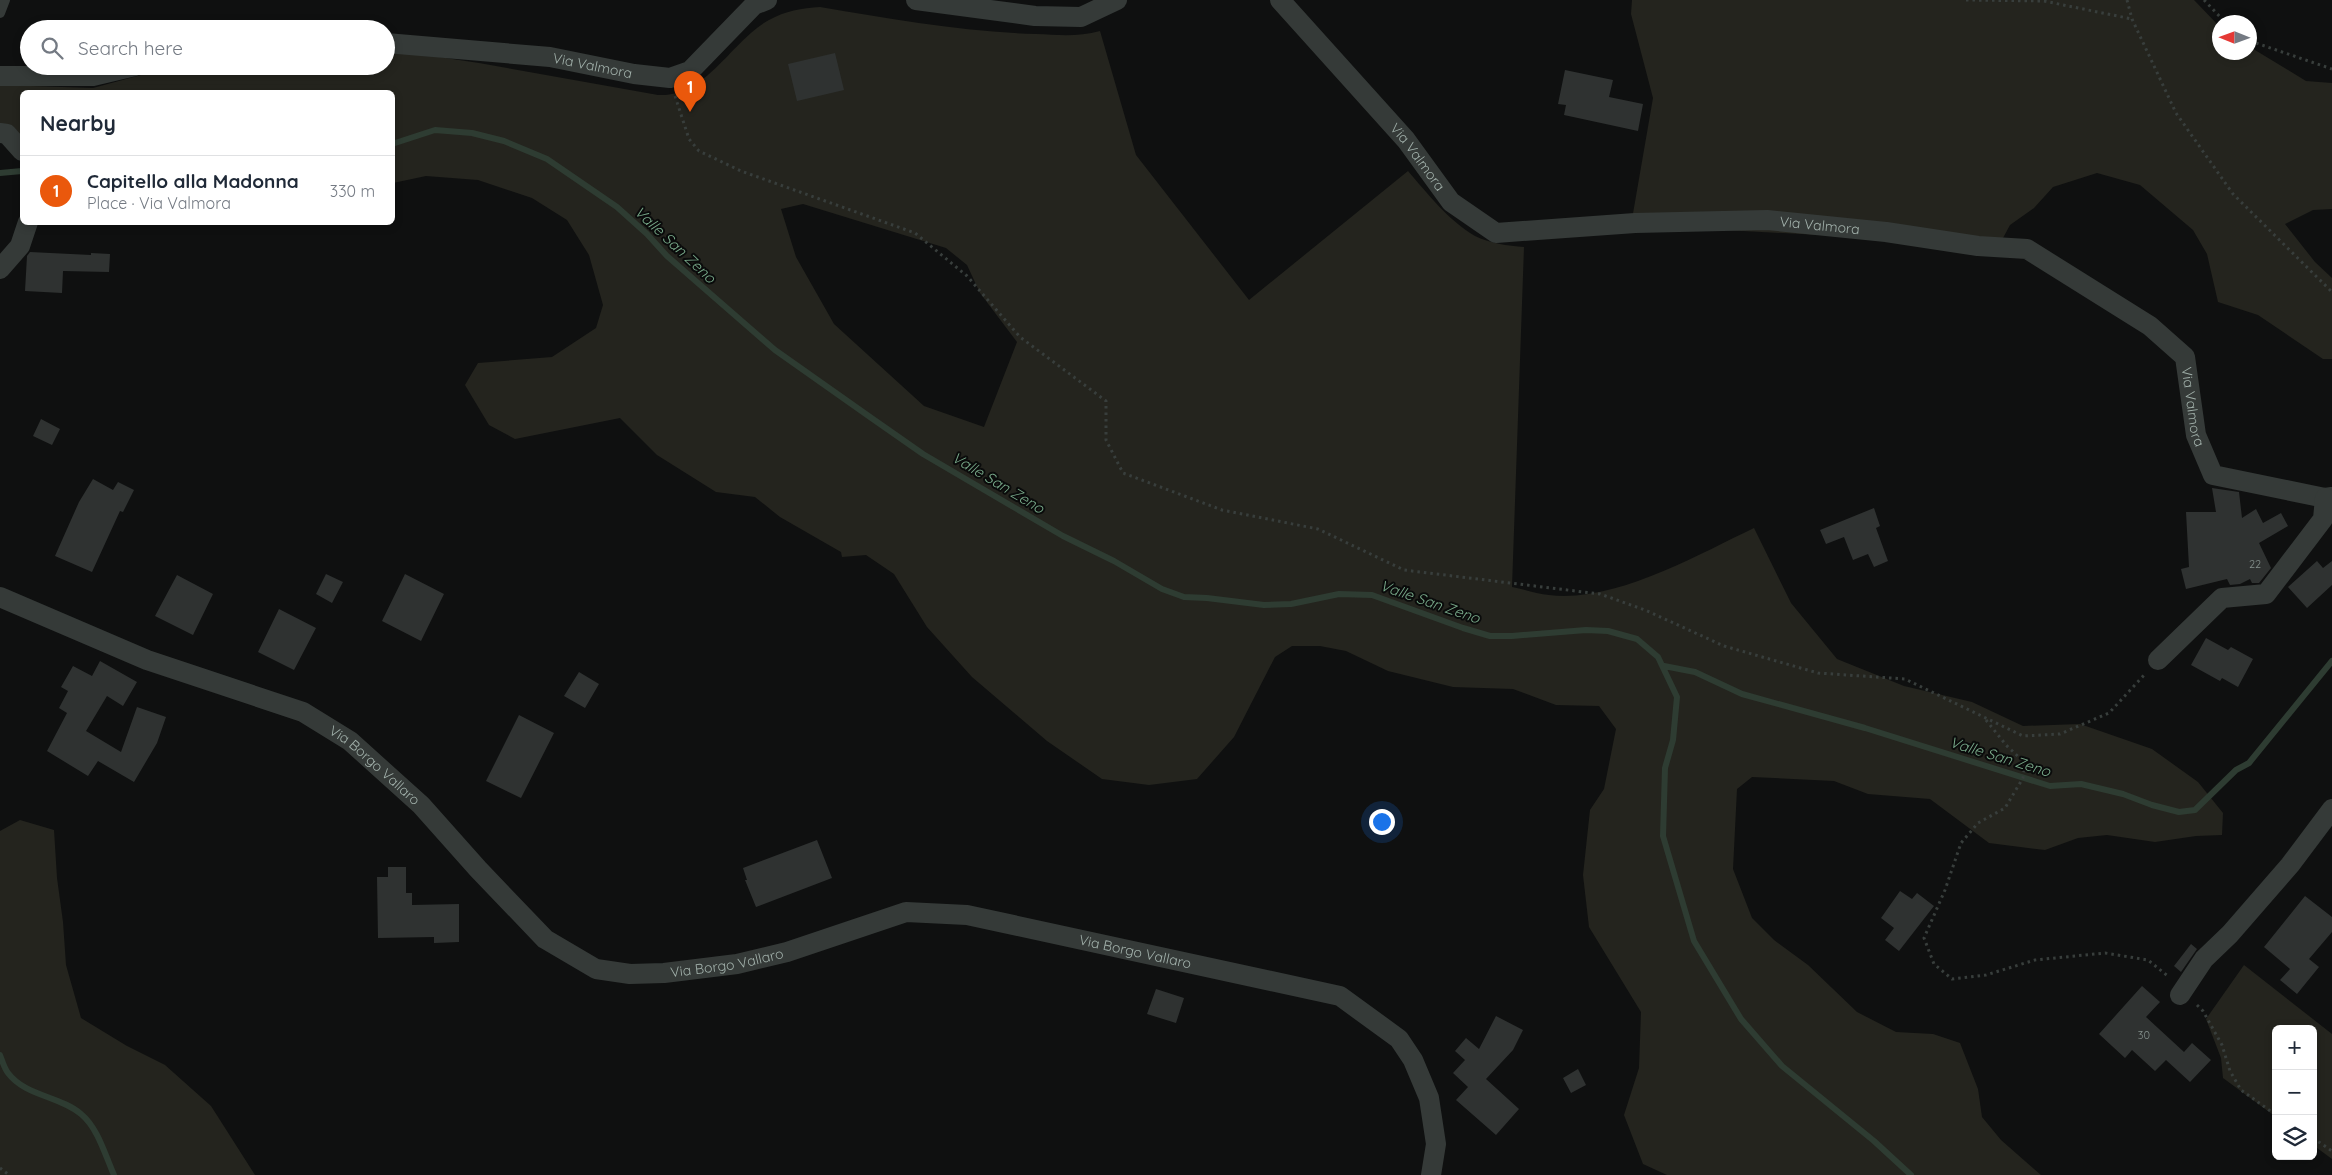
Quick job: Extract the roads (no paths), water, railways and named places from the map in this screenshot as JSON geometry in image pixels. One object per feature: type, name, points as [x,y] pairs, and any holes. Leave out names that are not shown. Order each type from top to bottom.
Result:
[{"type":"street","name":"Via Valmora","points":[[395,44],[550,57],[634,74],[670,78],[690,70],[754,5],[768,0]]},
{"type":"street","points":[[916,0],[1035,16],[1072,17],[1081,17],[1117,0]]},
{"type":"street","name":"Via Valmora","points":[[1280,0],[1406,140],[1451,202],[1496,233],[1635,223],[1767,220],[1886,232],[1978,246],[2027,250],[2150,326],[2185,357],[2196,434],[2213,475],[2328,497]]},
{"type":"street","points":[[0,76],[97,75]]},
{"type":"street","points":[[0,133],[7,134],[20,149]]},
{"type":"street","points":[[0,269],[20,246],[27,225]]},
{"type":"street","points":[[2158,660],[2222,598],[2266,594],[2323,519],[2328,497]]},
{"type":"street","name":"Via Borgo Vallaro","points":[[0,597],[147,660],[303,712],[350,741],[421,805],[545,940],[596,969],[630,974],[664,973],[737,964],[787,952],[906,912],[967,914],[1340,996],[1398,1039],[1413,1060],[1429,1098],[1436,1144],[1431,1175]]},
{"type":"street","points":[[2181,993],[2204,959],[2230,934],[2290,865],[2332,809]]},
{"type":"lane","points":[[0,13],[5,0]]},
{"type":"waterway","name":"Valle San Zeno","points":[[395,143],[435,130],[472,133],[504,141],[547,159],[617,207],[647,234],[667,256],[775,350],[870,417],[923,454],[1063,536],[1114,561],[1162,589],[1184,597],[1264,605],[1291,604],[1339,594],[1372,595],[1490,636],[1586,630],[1608,631],[1637,639],[1658,657],[1677,697],[1673,740],[1665,768],[1663,836],[1694,941],[1741,1019],[1782,1066],[1874,1141],[1911,1175]]},
{"type":"waterway","name":"Valle San Zeno","points":[[0,173],[20,171]]},
{"type":"waterway","name":"Valle San Zeno","points":[[1664,666],[1695,672],[1742,694],[1865,728],[2050,786],[2081,784],[2123,794],[2152,805],[2179,812],[2195,810],[2236,770],[2249,763],[2332,661]]},
{"type":"waterway","points":[[0,1055],[4,1066],[15,1081],[24,1087],[73,1108],[87,1120],[100,1142],[114,1175]]},
{"type":"place","name":"Capitello alla Madonna","points":[[690,112]]}]
